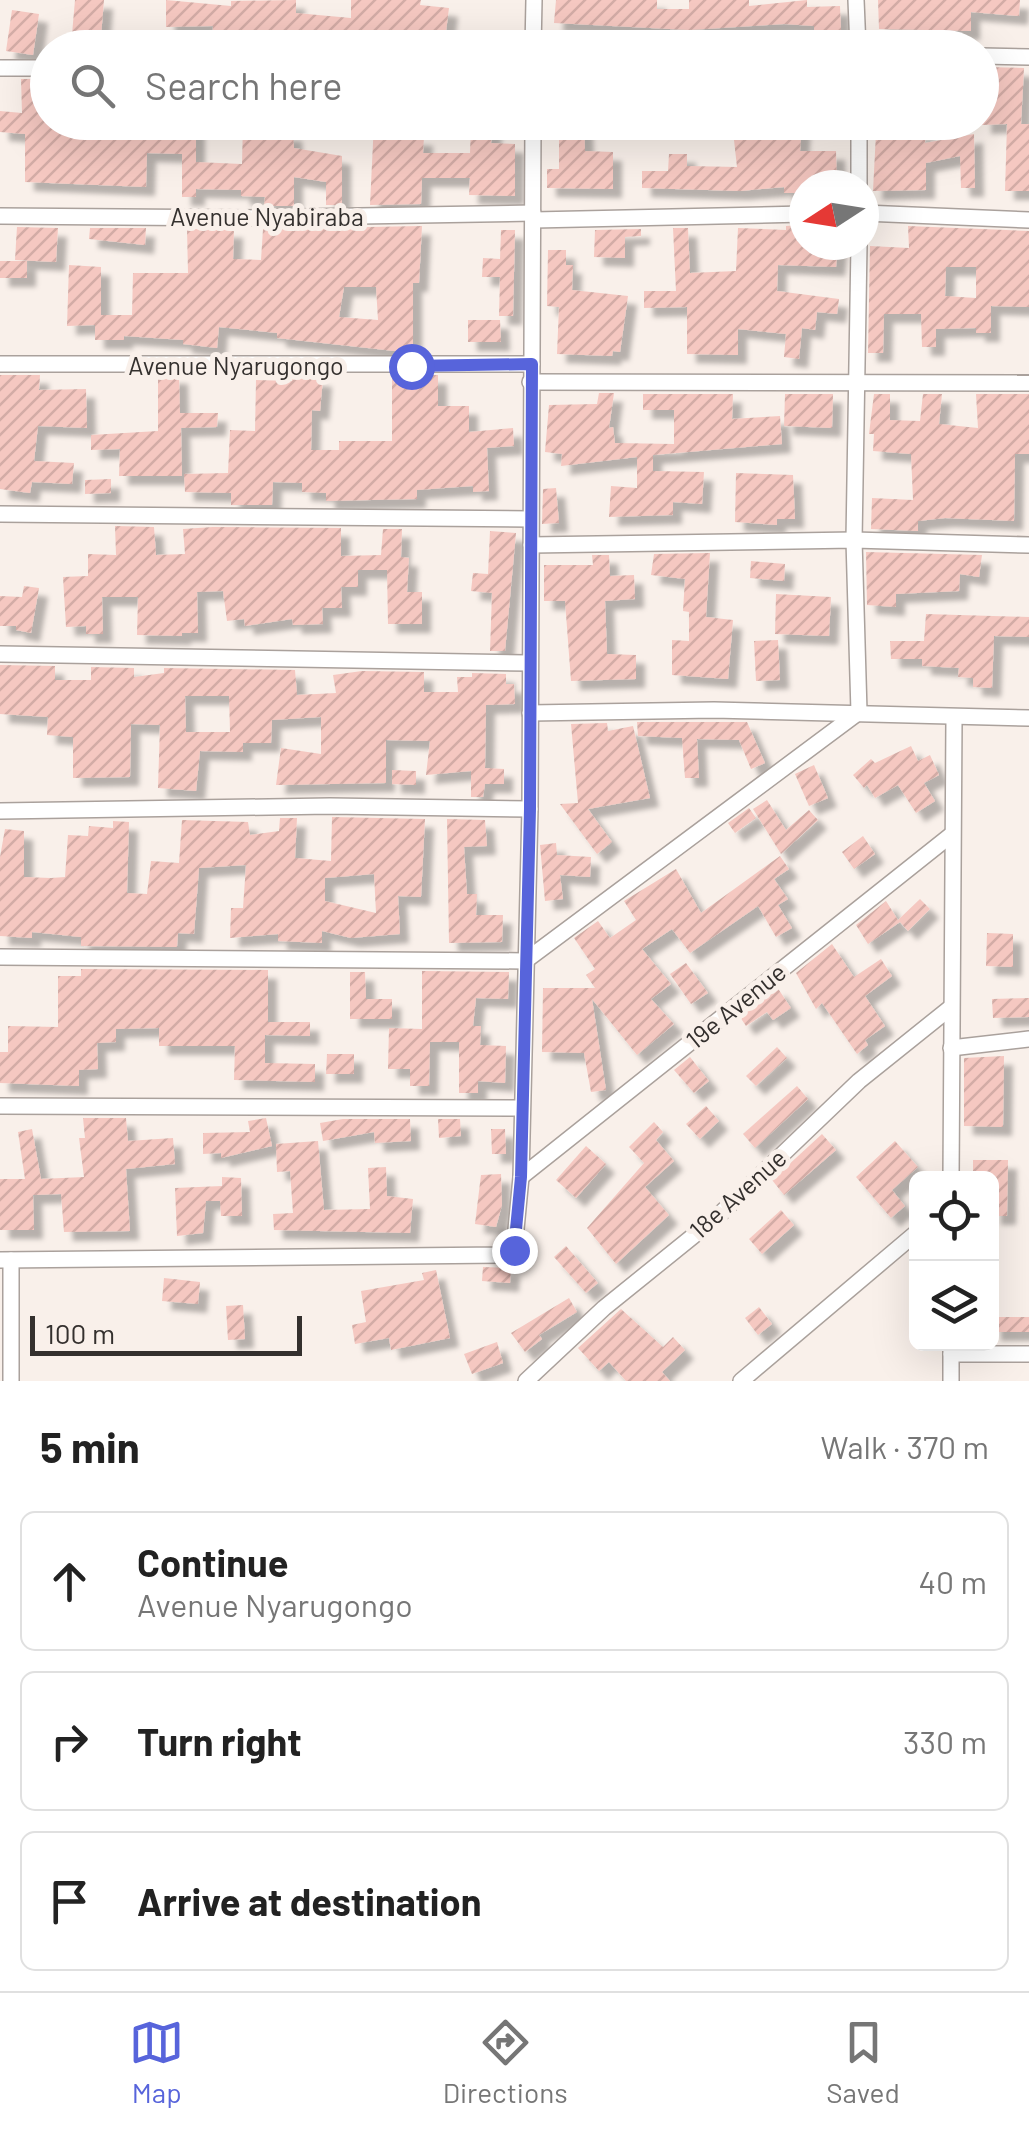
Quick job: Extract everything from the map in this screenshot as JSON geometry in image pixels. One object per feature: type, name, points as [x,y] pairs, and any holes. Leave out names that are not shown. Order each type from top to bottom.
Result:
[{"type":"street","points":[[533,30],[534,0]]},
{"type":"street","points":[[856,0],[857,30]]},
{"type":"street","points":[[999,56],[1029,57]]},
{"type":"street","points":[[0,68],[30,68]]},
{"type":"street","points":[[11,1381],[6,1260],[502,1256],[514,1250],[521,1177],[530,809],[534,140]]},
{"type":"street","points":[[859,140],[859,170]]},
{"type":"street","name":"Avenue Nyabiraba","points":[[0,216],[789,214]]},
{"type":"street","points":[[879,214],[1029,220]]},
{"type":"street","points":[[859,260],[854,540],[859,712]]},
{"type":"street","name":"Avenue Nyarugongo","points":[[0,364],[532,364]]},
{"type":"street","points":[[530,382],[1029,383]]},
{"type":"street","points":[[0,514],[530,519]]},
{"type":"street","points":[[531,546],[854,540],[1029,545]]},
{"type":"street","points":[[0,654],[529,662]]},
{"type":"street","points":[[0,957],[525,961],[859,712]]},
{"type":"street","points":[[530,713],[859,712],[954,720],[1029,718]]},
{"type":"street","points":[[950,1171],[954,720]]},
{"type":"street","points":[[0,811],[330,806],[530,809]]},
{"type":"street","name":"19e Avenue","points":[[521,1177],[951,835]]},
{"type":"street","name":"18e Avenue","points":[[526,1381],[604,1308],[718,1216],[859,1081],[950,1008]]},
{"type":"street","points":[[951,1048],[1029,1039]]},
{"type":"street","points":[[0,1106],[522,1108]]},
{"type":"street","points":[[741,1381],[909,1239]]},
{"type":"street","points":[[951,1351],[951,1381]]},
{"type":"street","points":[[982,1351],[1029,1354]]},
{"type":"building","points":[[75,0],[104,0],[101,30],[72,30]]},
{"type":"building","points":[[166,0],[231,6],[231,1],[296,0],[296,13],[351,18],[351,0],[421,0],[420,5],[449,8],[446,30],[166,27]]},
{"type":"building","points":[[556,0],[657,0],[657,9],[689,9],[689,0],[749,0],[749,6],[807,0],[807,7],[840,6],[841,30],[784,24],[689,30],[554,23]]},
{"type":"building","points":[[878,0],[1020,0],[1019,16],[971,12],[971,30],[879,29]]},
{"type":"building","points":[[12,10],[39,14],[37,30],[30,30],[30,55],[6,51]]},
{"type":"building","points":[[999,67],[1024,68],[1021,124],[1029,124],[1029,191],[1005,191],[1007,124],[999,124]]},
{"type":"building","points":[[21,79],[30,79],[30,140],[196,140],[196,162],[242,164],[243,140],[294,140],[294,148],[342,156],[342,205],[326,205],[326,182],[294,177],[294,206],[264,206],[265,197],[241,196],[241,190],[196,189],[196,197],[182,197],[182,154],[147,153],[146,187],[25,182],[25,134],[0,132],[0,111],[22,113]]},
{"type":"building","points":[[373,140],[424,140],[423,153],[470,153],[470,140],[515,144],[515,196],[469,195],[470,178],[422,178],[421,204],[370,205]]},
{"type":"building","points":[[559,140],[585,140],[585,151],[613,152],[613,189],[547,188],[547,169],[559,169]]},
{"type":"building","points":[[734,140],[801,140],[800,151],[836,151],[837,170],[789,170],[789,193],[784,193],[784,187],[740,191],[642,188],[642,171],[668,171],[669,154],[687,154],[687,166],[737,167]]},
{"type":"building","points":[[876,140],[974,140],[975,188],[961,188],[960,156],[926,163],[926,190],[879,191],[879,170],[874,170]]},
{"type":"building","points":[[422,226],[419,283],[413,283],[413,353],[277,338],[277,333],[219,327],[217,348],[183,344],[183,340],[124,336],[124,340],[95,340],[95,325],[67,326],[69,265],[101,267],[101,315],[132,315],[133,273],[188,273],[187,229],[234,229],[233,259],[261,260],[263,229]],"holes":[[[344,287],[376,287],[378,320],[339,317]]]},
{"type":"building","points":[[789,226],[789,260],[837,260],[836,267],[778,265],[777,291],[839,299],[837,314],[817,312],[815,330],[802,328],[799,359],[784,357],[786,334],[738,329],[738,355],[687,354],[687,307],[644,308],[644,291],[676,291],[673,228],[688,228],[690,273],[736,271],[738,228],[786,230]]},
{"type":"building","points":[[908,226],[1029,231],[1029,307],[991,306],[991,333],[976,333],[976,328],[936,329],[936,347],[922,347],[921,314],[884,314],[883,353],[868,353],[870,260],[879,260],[879,246],[909,248]],"holes":[[[946,267],[976,267],[976,298],[945,296]]]},
{"type":"building","points":[[17,227],[58,228],[56,262],[15,260]]},
{"type":"building","points":[[90,228],[146,228],[145,245],[89,239]]},
{"type":"building","points":[[641,229],[641,236],[625,237],[625,258],[594,257],[595,230]]},
{"type":"building","points":[[501,230],[515,230],[513,316],[499,316],[500,277],[482,277],[483,258],[500,259]]},
{"type":"building","points":[[548,250],[566,250],[566,265],[573,265],[572,290],[628,296],[620,352],[613,351],[612,356],[557,354],[559,307],[547,306]]},
{"type":"building","points":[[0,261],[27,261],[27,278],[0,278]]},
{"type":"building","points":[[468,320],[500,320],[501,342],[468,342]]},
{"type":"building","points":[[0,375],[40,375],[39,390],[86,389],[87,428],[38,426],[34,461],[74,463],[72,484],[32,482],[30,493],[0,489]]},
{"type":"building","points":[[158,375],[179,375],[180,413],[218,413],[217,427],[181,428],[182,476],[119,476],[120,449],[91,450],[91,435],[158,431]]},
{"type":"building","points":[[293,375],[323,378],[320,411],[312,410],[311,450],[339,450],[339,441],[392,441],[392,375],[438,375],[438,406],[469,406],[469,432],[513,428],[514,446],[487,448],[489,491],[473,492],[473,486],[417,490],[417,499],[326,501],[326,493],[302,492],[302,483],[273,482],[272,505],[231,505],[231,493],[185,492],[184,474],[228,473],[230,430],[255,431],[256,380],[292,381]]},
{"type":"building","points":[[599,393],[614,393],[609,428],[613,427],[615,443],[674,444],[674,410],[643,410],[643,394],[733,394],[732,419],[780,416],[782,444],[653,455],[653,471],[704,472],[702,504],[673,502],[673,515],[609,517],[611,486],[637,488],[637,457],[561,466],[562,454],[545,452],[549,405],[597,404]]},
{"type":"building","points":[[785,394],[833,394],[832,428],[784,426]]},
{"type":"building","points":[[874,394],[890,394],[890,420],[920,421],[923,394],[942,394],[939,424],[978,428],[976,394],[1029,394],[1029,454],[1015,454],[1014,521],[945,518],[918,521],[918,531],[871,529],[872,498],[913,500],[911,454],[873,451],[874,434],[869,434]]},
{"type":"building","points":[[736,473],[793,475],[795,519],[777,519],[777,525],[735,522]]},
{"type":"building","points":[[111,479],[111,493],[85,494],[85,480]]},
{"type":"building","points":[[556,488],[559,523],[542,524],[543,489]]},
{"type":"building","points":[[115,526],[154,527],[156,555],[185,554],[183,529],[213,527],[341,528],[341,556],[381,555],[383,529],[402,529],[401,557],[409,558],[407,592],[422,592],[422,624],[388,624],[387,570],[358,570],[358,587],[341,587],[342,608],[322,608],[323,624],[293,625],[292,619],[245,626],[244,619],[227,621],[223,591],[197,592],[198,633],[137,635],[138,597],[102,597],[103,634],[86,634],[86,626],[66,627],[63,577],[88,576],[88,554],[116,555]]},
{"type":"building","points":[[490,531],[516,533],[505,651],[490,651],[492,593],[471,591],[473,573],[488,574]]},
{"type":"building","points":[[866,552],[982,555],[979,577],[960,574],[959,591],[896,594],[896,607],[867,605]]},
{"type":"building","points":[[710,553],[706,617],[733,620],[728,679],[672,675],[672,640],[689,641],[689,612],[683,611],[685,579],[651,575],[654,554]]},
{"type":"building","points":[[592,555],[609,555],[610,576],[634,575],[635,599],[605,601],[607,654],[636,655],[636,679],[571,681],[565,601],[544,601],[544,565],[593,565]]},
{"type":"building","points":[[751,561],[785,564],[784,581],[750,578]]},
{"type":"building","points":[[24,586],[39,588],[31,633],[16,630],[16,626],[0,626],[0,596],[22,597]]},
{"type":"building","points":[[776,594],[831,597],[829,636],[775,634]]},
{"type":"building","points":[[926,614],[1029,617],[1029,637],[994,636],[992,688],[973,687],[973,678],[958,677],[959,668],[922,666],[922,659],[891,659],[890,641],[924,641]]},
{"type":"building","points":[[778,640],[780,680],[756,681],[754,641]]},
{"type":"building","points":[[0,665],[55,666],[55,680],[91,680],[91,667],[134,668],[134,677],[164,673],[164,668],[295,670],[297,695],[336,693],[333,675],[362,671],[424,672],[424,692],[458,692],[457,677],[472,677],[472,673],[506,674],[506,684],[514,684],[515,704],[486,705],[485,768],[504,769],[504,784],[485,784],[483,797],[471,797],[471,771],[426,775],[430,741],[386,740],[386,783],[276,785],[281,748],[321,754],[321,717],[272,720],[271,743],[243,743],[243,752],[200,751],[196,791],[158,788],[160,725],[131,724],[130,777],[73,778],[73,737],[47,735],[48,717],[0,714]],"holes":[[[185,696],[229,696],[230,732],[186,732]]]},
{"type":"building","points":[[637,722],[747,722],[765,763],[751,769],[739,740],[697,739],[699,778],[685,778],[682,738],[638,736]]},
{"type":"building","points":[[607,723],[608,731],[633,726],[650,798],[588,809],[612,842],[597,854],[560,804],[578,803],[571,724]]},
{"type":"building","points":[[911,746],[918,761],[930,755],[939,775],[924,783],[935,801],[916,813],[898,785],[875,798],[867,785],[864,788],[853,775],[871,759],[875,763]]},
{"type":"building","points":[[814,765],[828,798],[809,806],[795,774]]},
{"type":"building","points":[[392,770],[416,771],[416,785],[392,784]]},
{"type":"building","points":[[767,800],[786,830],[809,810],[818,820],[781,854],[753,809]]},
{"type":"building","points":[[749,808],[756,818],[735,833],[728,823]]},
{"type":"building","points":[[332,817],[425,819],[421,897],[398,896],[400,934],[351,938],[322,931],[322,943],[278,941],[278,934],[230,938],[231,908],[243,908],[246,865],[199,868],[194,934],[178,933],[177,947],[81,946],[81,937],[32,932],[32,938],[0,936],[0,857],[5,829],[24,831],[24,877],[51,878],[65,877],[68,835],[88,836],[89,826],[113,828],[113,821],[129,822],[127,893],[147,894],[151,861],[179,863],[182,820],[248,822],[250,835],[279,831],[280,818],[297,818],[295,858],[331,861]],"holes":[[[374,874],[376,913],[325,901],[325,878]]]},
{"type":"building","points":[[447,819],[485,820],[487,846],[464,847],[467,894],[477,894],[476,915],[503,915],[502,942],[449,943]]},
{"type":"building","points":[[863,836],[875,854],[854,869],[842,852]]},
{"type":"building","points":[[556,843],[557,855],[591,857],[590,877],[560,875],[563,899],[545,901],[540,845]]},
{"type":"building","points":[[780,856],[789,869],[774,879],[788,899],[778,905],[792,928],[776,937],[758,906],[690,953],[672,929],[642,949],[671,984],[651,999],[674,1024],[637,1055],[592,999],[606,1090],[591,1092],[584,1053],[542,1052],[543,988],[595,988],[586,975],[595,969],[574,938],[598,921],[610,938],[636,920],[624,901],[676,869],[701,913]]},
{"type":"building","points":[[920,899],[930,909],[908,931],[900,922],[868,944],[856,925],[886,901],[898,920]]},
{"type":"building","points":[[987,933],[1013,934],[1013,967],[986,966]]},
{"type":"building","points":[[832,944],[854,977],[881,959],[892,976],[865,996],[885,1026],[865,1040],[868,1045],[857,1054],[822,1003],[816,1009],[796,973]]},
{"type":"building","points":[[686,963],[708,993],[691,1004],[670,974]]},
{"type":"building","points":[[81,969],[268,970],[268,1022],[310,1022],[310,1036],[265,1035],[265,1063],[315,1064],[315,1082],[234,1080],[235,1046],[159,1046],[159,1028],[116,1029],[116,1042],[97,1043],[98,1069],[79,1070],[79,1086],[0,1083],[0,1052],[8,1052],[8,1026],[58,1027],[58,976],[81,976]]},
{"type":"building","points":[[422,971],[509,972],[508,999],[476,998],[473,1026],[481,1026],[480,1045],[506,1046],[505,1083],[478,1081],[478,1093],[459,1093],[459,1042],[430,1042],[429,1086],[410,1086],[410,1069],[388,1069],[389,1028],[422,1029]]},
{"type":"building","points":[[350,972],[365,972],[366,999],[392,999],[392,1019],[350,1019]]},
{"type":"building","points":[[777,987],[791,1008],[773,1020],[767,1012],[746,1026],[740,1017]]},
{"type":"building","points":[[1029,998],[1029,1017],[993,1018],[992,999]]},
{"type":"building","points":[[777,1047],[787,1058],[756,1086],[746,1076]]},
{"type":"building","points":[[327,1054],[354,1054],[354,1074],[326,1074]]},
{"type":"building","points":[[1004,1056],[1003,1127],[964,1126],[964,1058]]},
{"type":"building","points":[[690,1057],[709,1081],[694,1093],[674,1070]]},
{"type":"building","points":[[797,1086],[808,1099],[755,1148],[743,1134]]},
{"type":"building","points":[[706,1106],[719,1121],[700,1139],[686,1124]]},
{"type":"building","points":[[83,1118],[126,1118],[128,1141],[173,1138],[175,1164],[126,1169],[130,1231],[64,1232],[61,1194],[33,1195],[34,1230],[0,1230],[0,1179],[25,1179],[18,1132],[32,1129],[41,1179],[84,1177],[79,1138],[85,1138]]},
{"type":"building","points":[[266,1118],[272,1146],[221,1158],[221,1153],[203,1154],[203,1133],[250,1132],[248,1121]]},
{"type":"building","points":[[410,1119],[411,1141],[375,1143],[374,1132],[323,1141],[320,1123]]},
{"type":"building","points":[[438,1119],[460,1119],[461,1136],[439,1138]]},
{"type":"building","points":[[654,1122],[663,1132],[656,1140],[674,1161],[645,1187],[669,1215],[616,1264],[587,1228],[644,1163],[629,1147]]},
{"type":"building","points":[[491,1129],[505,1129],[506,1154],[492,1154]]},
{"type":"building","points":[[822,1134],[836,1150],[784,1195],[772,1180]]},
{"type":"building","points":[[318,1141],[324,1210],[370,1209],[368,1168],[386,1167],[387,1196],[413,1199],[410,1233],[274,1230],[273,1214],[293,1213],[290,1171],[277,1172],[276,1144]]},
{"type":"building","points":[[895,1141],[918,1167],[892,1190],[905,1206],[891,1218],[856,1177]]},
{"type":"building","points":[[586,1146],[606,1164],[576,1198],[556,1180]]},
{"type":"building","points":[[973,1160],[1008,1160],[1007,1216],[999,1216],[999,1171],[973,1171]]},
{"type":"building","points":[[501,1174],[502,1205],[496,1227],[475,1224],[481,1175]]},
{"type":"building","points":[[222,1177],[241,1178],[242,1216],[221,1216],[220,1201],[206,1201],[203,1233],[177,1236],[175,1188],[222,1186]]},
{"type":"building","points":[[781,1210],[794,1225],[762,1254],[749,1239]]},
{"type":"building","points":[[566,1246],[598,1283],[586,1293],[554,1257]]},
{"type":"building","points":[[483,1267],[511,1268],[510,1283],[482,1281]]},
{"type":"building","points":[[436,1270],[450,1338],[391,1350],[389,1338],[355,1344],[352,1325],[366,1322],[361,1291],[424,1280],[422,1273]]},
{"type":"building","points":[[164,1278],[200,1282],[198,1304],[162,1301]]},
{"type":"building","points":[[569,1298],[577,1312],[539,1335],[542,1339],[525,1352],[511,1333]]},
{"type":"building","points":[[243,1305],[245,1339],[228,1340],[226,1306]]},
{"type":"building","points":[[759,1307],[772,1324],[758,1335],[745,1318]]},
{"type":"building","points":[[621,1309],[663,1347],[673,1337],[685,1350],[662,1372],[670,1381],[626,1381],[609,1362],[599,1371],[578,1348]]},
{"type":"building","points":[[999,1317],[1029,1317],[1029,1332],[999,1332]]},
{"type":"building","points":[[497,1342],[503,1363],[472,1374],[464,1354]]},
{"type":"route","points":[[411,366],[532,364],[530,809],[521,1177],[514,1250]]}]
